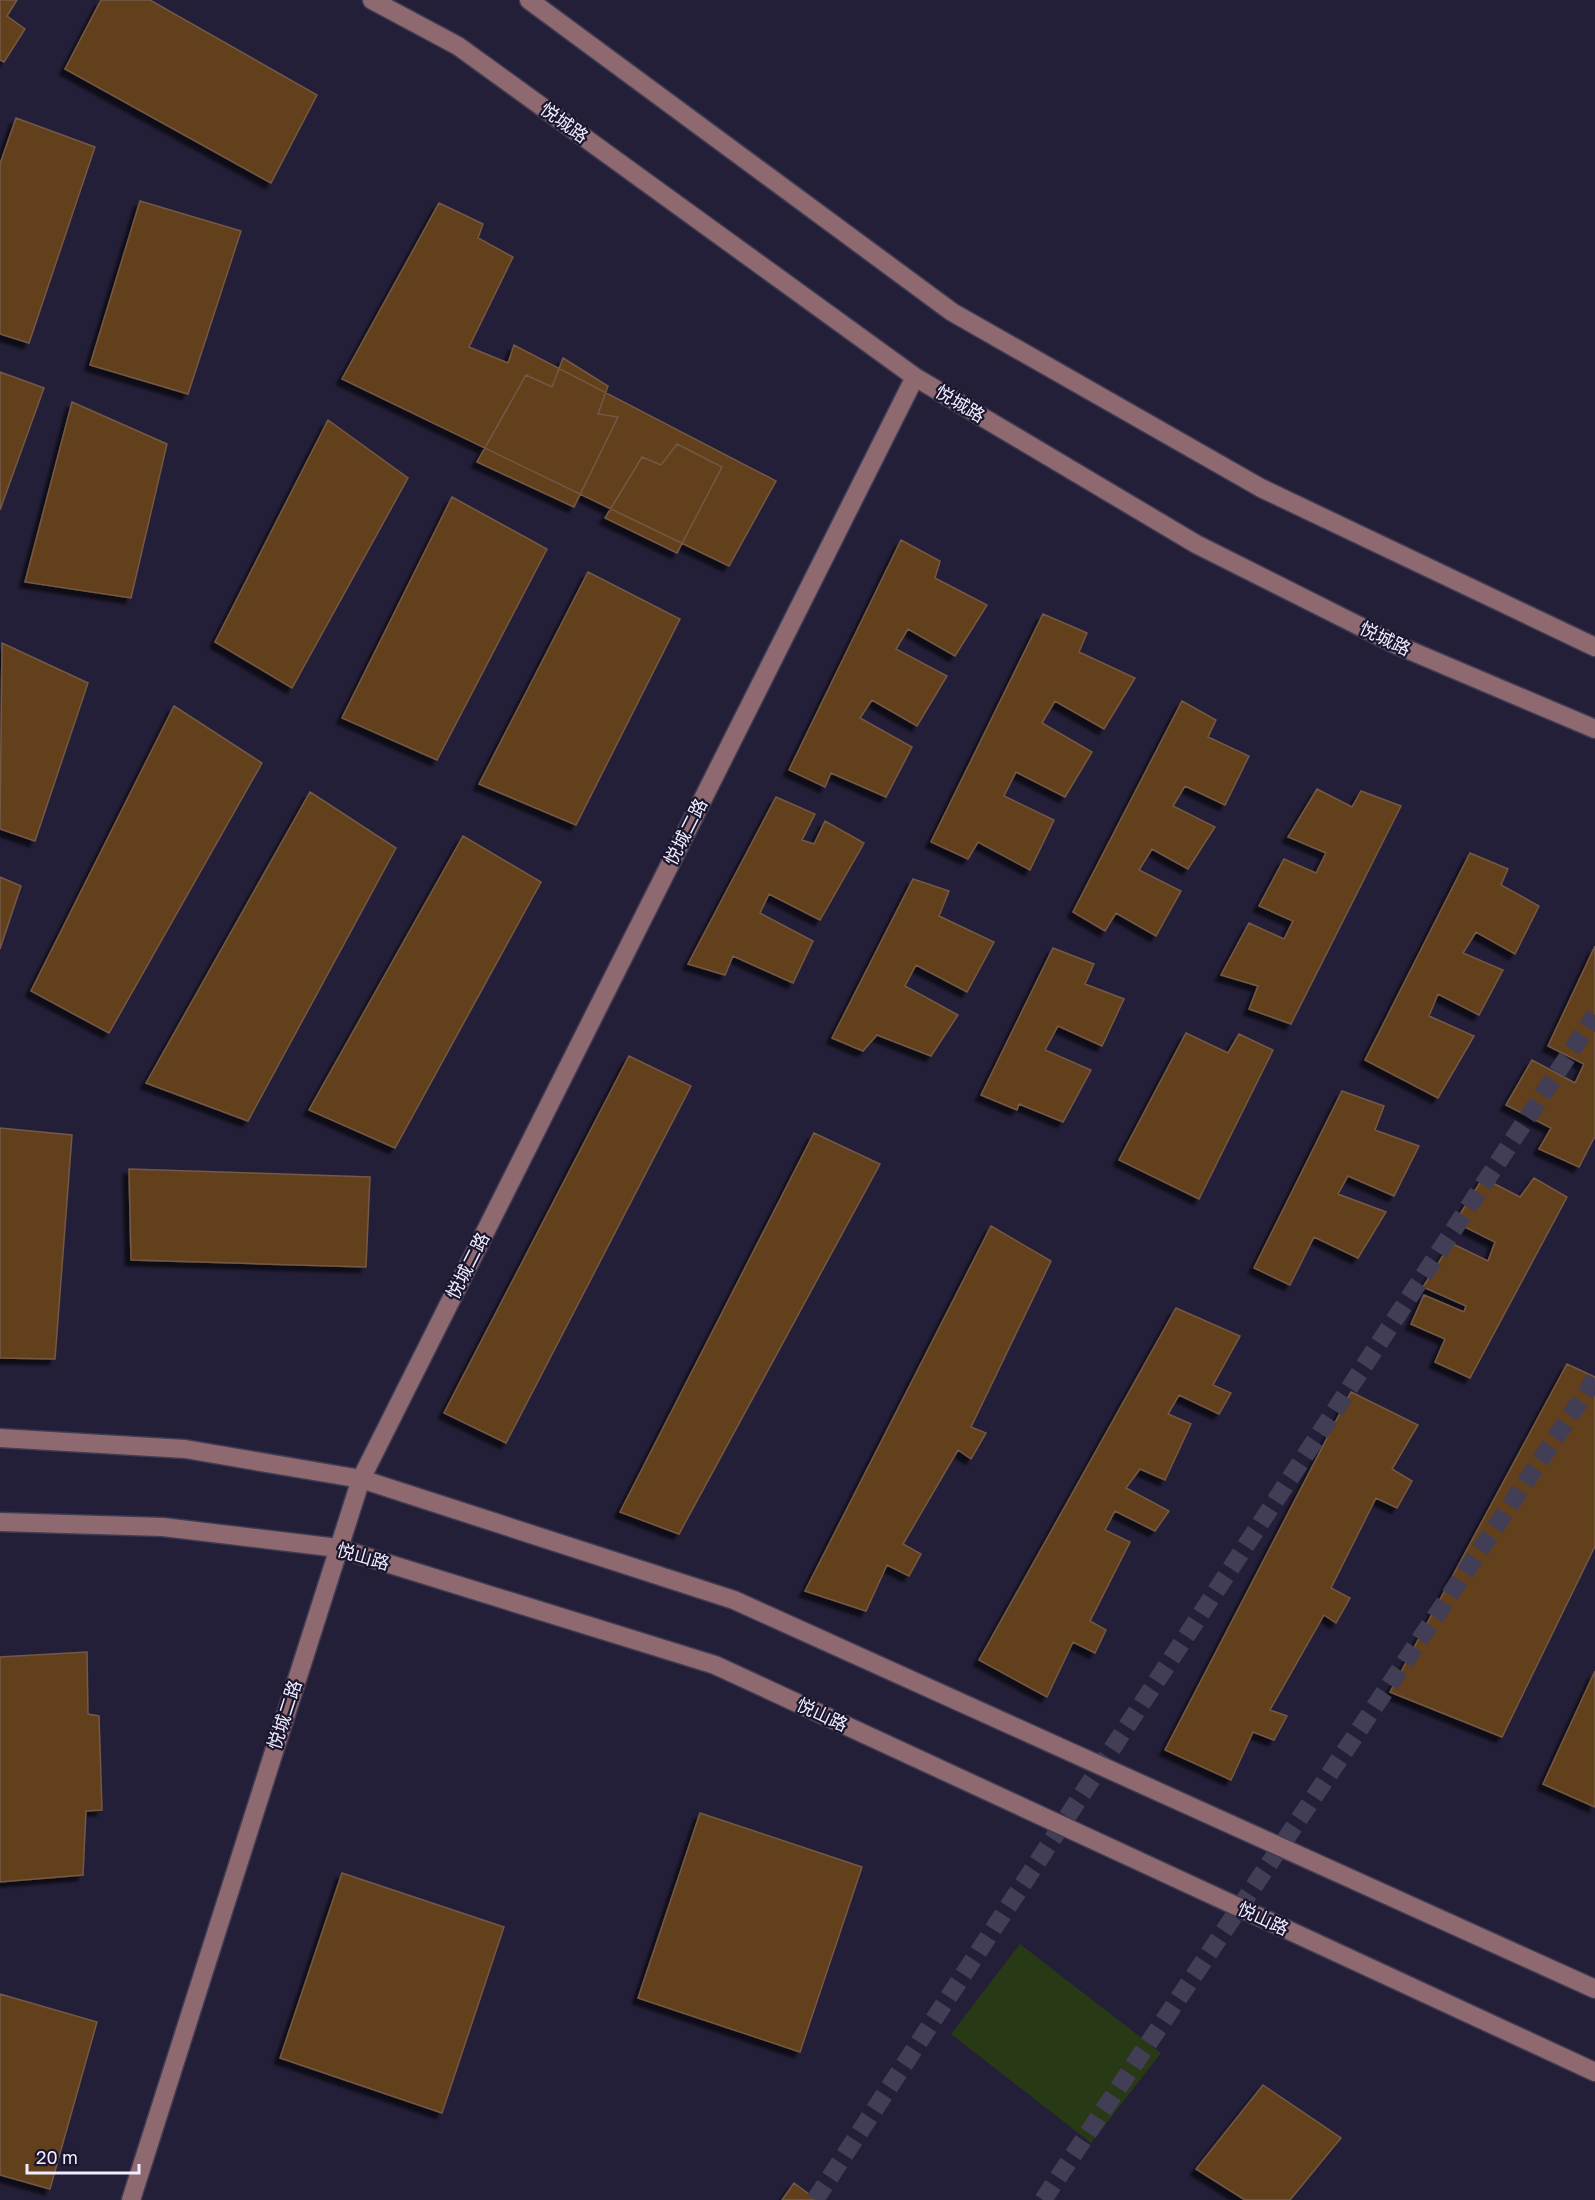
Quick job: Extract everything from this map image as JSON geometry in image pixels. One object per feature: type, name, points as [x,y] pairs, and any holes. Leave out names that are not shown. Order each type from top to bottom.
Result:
[{"type":"main road","name":"悦城路","points":[[372,0],[459,46],[915,377],[1196,544],[1397,645],[1595,729]]},
{"type":"main road","points":[[529,0],[952,312],[1261,488],[1595,647]]},
{"type":"main road","name":"悦城二路","points":[[131,2200],[361,1479],[915,377]]},
{"type":"main road","points":[[0,1438],[185,1449],[361,1479],[734,1600],[1595,1989]]},
{"type":"main road","name":"悦山路","points":[[0,1522],[163,1527],[338,1548],[715,1665],[1595,2072]]},
{"type":"green space","points":[[1020,1944],[1161,2053],[1091,2143],[951,2034]]},
{"type":"building","points":[[0,0],[17,0],[7,16],[25,29],[4,62],[0,60]]},
{"type":"building","points":[[101,0],[150,0],[317,95],[271,183],[65,69]]},
{"type":"building","points":[[16,118],[95,147],[29,343],[0,334],[0,164]]},
{"type":"building","points":[[140,201],[241,231],[188,394],[90,365]]},
{"type":"building","points":[[439,203],[483,224],[478,238],[513,257],[469,347],[508,363],[514,345],[776,481],[729,566],[342,379]]},
{"type":"building","points":[[563,358],[608,386],[598,414],[618,417],[574,507],[477,462],[526,375],[552,387]]},
{"type":"building","points":[[0,372],[44,388],[0,510]]},
{"type":"building","points":[[72,402],[167,444],[131,598],[25,582]]},
{"type":"building","points":[[328,420],[408,478],[292,688],[215,642]]},
{"type":"building","points":[[677,444],[722,467],[677,553],[605,518],[642,457],[661,465]]},
{"type":"building","points":[[452,497],[547,549],[437,760],[342,718]]},
{"type":"building","points":[[901,540],[940,561],[935,578],[987,605],[955,656],[908,629],[896,649],[947,676],[917,726],[872,700],[860,718],[912,747],[886,797],[831,773],[825,787],[789,770]]},
{"type":"building","points":[[588,572],[680,619],[576,825],[479,784]]},
{"type":"building","points":[[1043,614],[1087,633],[1079,652],[1135,678],[1104,729],[1055,701],[1042,723],[1092,752],[1065,797],[1016,772],[1004,796],[1054,820],[1030,870],[978,842],[968,859],[931,842]]},
{"type":"building","points":[[2,643],[88,683],[35,841],[0,829]]},
{"type":"building","points":[[1182,701],[1216,720],[1208,737],[1249,756],[1225,805],[1185,786],[1173,806],[1215,827],[1188,869],[1152,849],[1139,870],[1181,891],[1156,936],[1116,913],[1105,931],[1073,912]]},
{"type":"building","points":[[174,706],[262,763],[109,1033],[31,991]]},
{"type":"building","points":[[1317,789],[1352,807],[1361,791],[1401,806],[1291,1024],[1249,1009],[1258,986],[1221,975],[1249,923],[1284,939],[1293,921],[1259,906],[1284,859],[1316,873],[1326,853],[1288,837]]},
{"type":"building","points":[[310,792],[396,848],[248,1121],[146,1083]]},
{"type":"building","points":[[776,797],[815,814],[802,840],[814,844],[825,821],[864,843],[820,920],[769,894],[760,913],[813,941],[793,983],[733,956],[725,975],[688,964]]},
{"type":"building","points":[[463,836],[541,882],[395,1148],[309,1110]]},
{"type":"building","points":[[1470,853],[1508,869],[1501,885],[1539,906],[1515,954],[1476,932],[1463,953],[1503,970],[1479,1015],[1438,994],[1429,1016],[1474,1036],[1438,1098],[1365,1060]]},
{"type":"building","points":[[0,877],[21,886],[0,949]]},
{"type":"building","points":[[913,879],[949,891],[939,916],[994,942],[967,992],[916,965],[905,986],[958,1015],[931,1056],[877,1035],[863,1051],[832,1038]]},
{"type":"building","points":[[1595,946],[1595,1136],[1579,1167],[1539,1149],[1551,1128],[1506,1105],[1532,1060],[1575,1083],[1584,1064],[1548,1046]]},
{"type":"building","points":[[1053,948],[1094,964],[1085,984],[1124,999],[1102,1046],[1058,1026],[1045,1050],[1091,1070],[1063,1122],[1019,1104],[1017,1110],[981,1095]]},
{"type":"building","points":[[1186,1033],[1228,1053],[1239,1034],[1273,1050],[1199,1199],[1119,1160]]},
{"type":"building","points":[[629,1056],[691,1086],[506,1443],[444,1413]]},
{"type":"building","points":[[1342,1091],[1384,1106],[1375,1130],[1419,1146],[1394,1196],[1348,1176],[1338,1194],[1386,1212],[1358,1258],[1314,1237],[1290,1285],[1254,1268]]},
{"type":"building","points":[[0,1128],[72,1135],[55,1359],[0,1358]]},
{"type":"building","points":[[814,1133],[880,1164],[679,1534],[620,1512]]},
{"type":"building","points":[[129,1169],[370,1177],[366,1267],[131,1260]]},
{"type":"building","points":[[1483,1178],[1520,1197],[1534,1178],[1567,1197],[1470,1378],[1435,1362],[1445,1339],[1411,1324],[1424,1295],[1464,1312],[1466,1306],[1423,1287],[1451,1243],[1488,1261],[1495,1242],[1455,1222]]},
{"type":"building","points":[[991,1226],[1051,1261],[971,1427],[986,1433],[971,1459],[958,1450],[903,1544],[921,1554],[909,1576],[887,1565],[866,1611],[805,1591]]},
{"type":"building","points":[[1176,1308],[1240,1336],[1213,1385],[1231,1393],[1219,1414],[1179,1395],[1168,1414],[1191,1424],[1165,1480],[1140,1469],[1126,1488],[1169,1511],[1155,1531],[1115,1511],[1105,1530],[1130,1542],[1090,1621],[1106,1630],[1095,1653],[1073,1642],[1047,1697],[979,1660]]},
{"type":"building","points":[[1567,1364],[1595,1377],[1595,1546],[1502,1737],[1390,1692]]},
{"type":"building","points":[[1351,1392],[1418,1425],[1392,1469],[1412,1481],[1397,1508],[1376,1498],[1331,1588],[1350,1598],[1336,1623],[1324,1615],[1270,1710],[1287,1716],[1274,1740],[1253,1732],[1231,1780],[1165,1750]]},
{"type":"building","points":[[87,1652],[88,1714],[99,1716],[102,1810],[86,1811],[83,1875],[0,1882],[0,1657]]},
{"type":"building","points":[[1595,1671],[1595,1807],[1543,1784]]},
{"type":"building","points":[[700,1813],[862,1867],[800,2052],[638,1998]]},
{"type":"building","points":[[342,1873],[504,1927],[442,2113],[280,2058]]},
{"type":"building","points":[[0,1994],[97,2022],[50,2189],[0,2175]]},
{"type":"building","points":[[1263,2085],[1341,2138],[1290,2200],[1245,2200],[1196,2169]]},
{"type":"building","points":[[794,2183],[817,2200],[782,2200]]},
{"type":"tunnel","points":[[815,2200],[1595,1015]]},
{"type":"tunnel","points":[[1043,2200],[1595,1379]]}]
